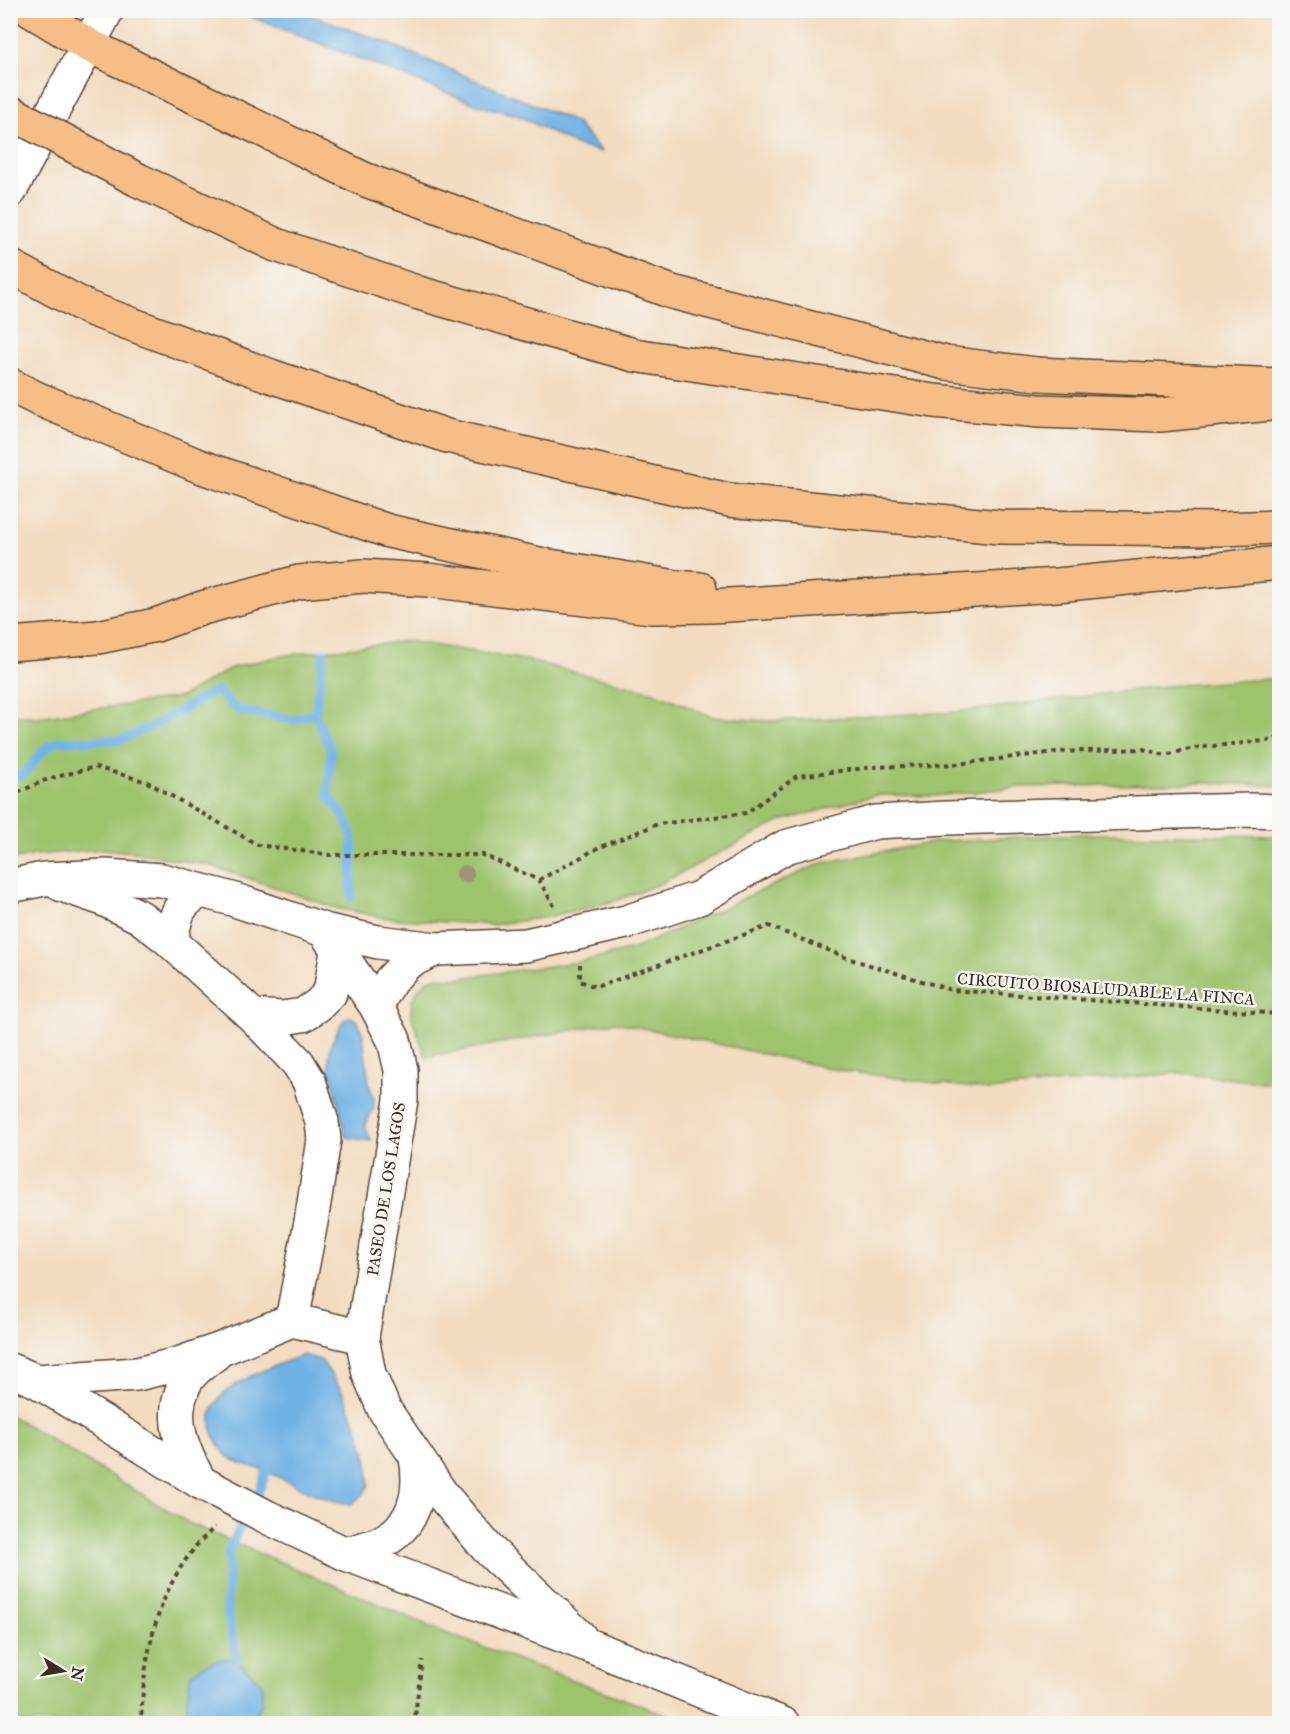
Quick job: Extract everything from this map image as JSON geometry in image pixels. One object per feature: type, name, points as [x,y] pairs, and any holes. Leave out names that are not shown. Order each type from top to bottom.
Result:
[{"type":"highway","points":[[30,10],[88,45],[366,180],[672,292],[946,363],[1037,374],[1280,385]]},
{"type":"highway","points":[[10,112],[138,180],[276,245],[419,294],[634,354],[934,401],[1039,411],[1160,415],[1280,403]]},
{"type":"highway","points":[[10,266],[88,308],[271,376],[447,436],[729,500],[999,527],[1220,529],[1280,526]]},
{"type":"highway","points":[[23,392],[199,466],[388,531],[544,565],[676,587],[815,599]]},
{"type":"highway","points":[[10,644],[98,637],[156,625],[202,608],[298,582],[363,576],[428,580],[651,607],[712,606],[1057,585],[1280,563]]},
{"type":"street","points":[[10,191],[107,10]]},
{"type":"street","points":[[10,886],[44,879],[106,876],[162,880],[201,891],[331,940],[378,942],[436,949],[526,945],[626,922],[699,898],[784,847],[876,822],[981,817],[1280,811]]},
{"type":"street","points":[[44,879],[104,899],[140,917],[171,941],[253,1016],[298,1063],[309,1081],[322,1122],[324,1140],[292,1320],[362,1337]]},
{"type":"street","points":[[171,941],[176,915],[187,898],[201,891]]},
{"type":"street","points":[[253,1016],[282,1018],[303,1015],[318,1005],[330,993],[331,940]]},
{"type":"street","name":"PASEO DE LOS LAGOS","points":[[331,940],[376,1006],[394,1040],[401,1070],[401,1100],[362,1337],[369,1374],[384,1409],[443,1496],[488,1549],[590,1646]]},
{"type":"street","points":[[376,1006],[391,980],[408,962],[436,949]]},
{"type":"street","name":"PASEO DE LOS LAGOS","points":[[24,1376],[137,1374],[178,1364],[292,1320]]},
{"type":"street","name":"PASEO DE LOS LAGOS","points":[[200,1482],[185,1454],[179,1430],[178,1403],[183,1386],[197,1367],[221,1349]]},
{"type":"street","name":"PASEO DE LOS LAGOS","points":[[24,1376],[200,1482],[346,1554],[590,1646],[783,1724]]},
{"type":"street","name":"PASEO DE LOS LAGOS","points":[[346,1554],[379,1543],[399,1529],[412,1512],[420,1478],[416,1457]]},
{"type":"path","points":[[10,796],[48,779],[95,767],[147,782],[258,845],[331,855],[483,855],[539,880],[598,848],[658,824],[746,813],[797,776],[874,767],[957,764],[1056,752],[1143,749],[1165,755],[1194,748],[1273,740],[1280,737]]},
{"type":"path","name":"CIRCUITO BIOSALUDABLE LA FINCA","points":[[539,880],[571,935],[579,962],[580,981],[596,987],[769,926],[847,958],[951,990],[1280,1014]]},
{"type":"path","points":[[141,1724],[150,1638],[173,1578],[194,1548],[216,1526]]},
{"type":"path","points":[[414,1724],[422,1660]]},
{"type":"green space","points":[[407,641],[526,660],[654,692],[713,717],[769,721],[957,712],[1166,686],[1279,678],[1279,786],[1209,783],[1023,787],[934,796],[876,795],[781,821],[662,883],[615,901],[548,917],[493,925],[385,918],[336,908],[212,866],[134,852],[102,849],[35,855],[11,860],[11,714],[37,717],[181,697],[233,667],[286,655]]},
{"type":"green space","points":[[1083,834],[1279,836],[1279,1084],[1178,1073],[989,1090],[843,1071],[615,1022],[426,1057],[411,1015],[412,1001],[418,989],[436,977],[459,978],[579,962],[636,948],[821,863],[941,841]]},
{"type":"green space","points":[[10,1415],[189,1523],[448,1634],[689,1723],[11,1723]]},
{"type":"water","points":[[236,11],[300,11],[385,42],[575,122],[602,152],[578,146],[517,115],[481,106]]},
{"type":"water","points":[[349,1017],[357,1020],[363,1034],[369,1084],[374,1098],[374,1107],[365,1126],[371,1141],[346,1137],[329,1071],[331,1044],[343,1021]]},
{"type":"water","points":[[304,1355],[322,1361],[343,1393],[361,1436],[368,1462],[369,1485],[362,1496],[351,1504],[317,1495],[265,1471],[235,1461],[225,1454],[215,1437],[211,1420],[214,1406],[224,1394],[256,1374]]},
{"type":"water","points":[[237,1658],[240,1664],[262,1683],[262,1703],[251,1723],[187,1723],[187,1699],[191,1674],[213,1662]]},
{"type":"waterway","points":[[315,713],[324,653]]},
{"type":"waterway","points":[[10,775],[22,776],[46,748],[58,741],[121,740],[155,725],[217,690],[237,710],[294,720],[315,713],[331,752],[328,795],[345,818],[353,838],[351,898]]},
{"type":"waterway","points":[[257,1496],[271,1461]]},
{"type":"waterway","points":[[234,1668],[237,1658],[227,1611],[229,1550],[245,1517]]}]
